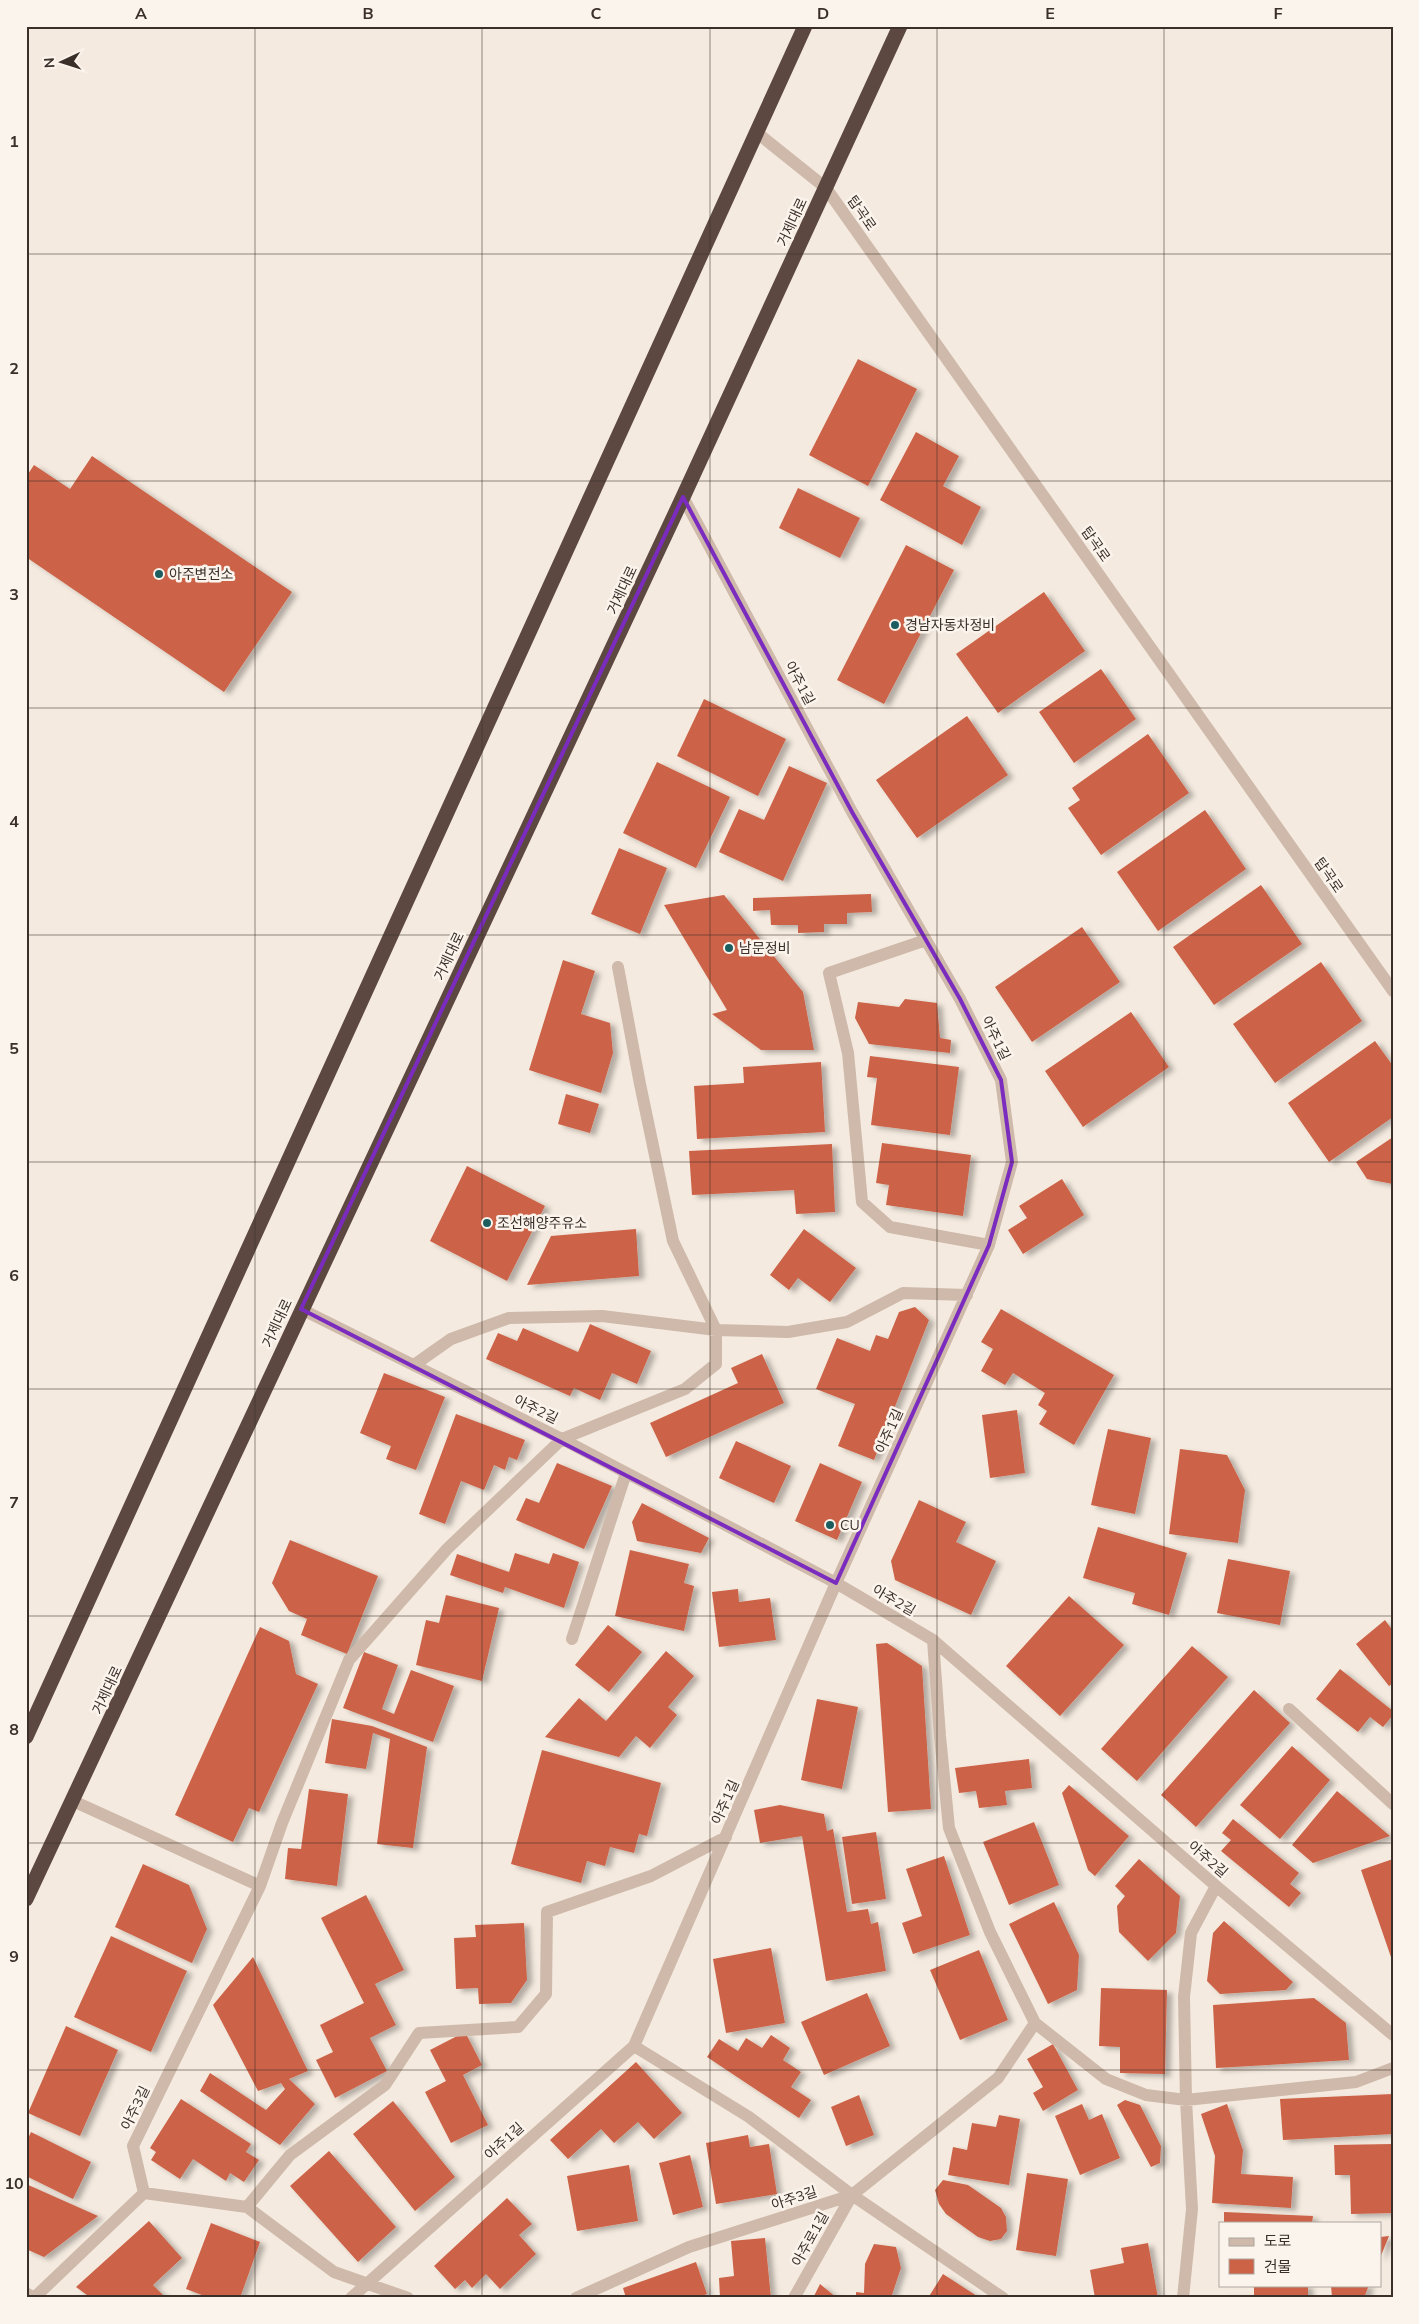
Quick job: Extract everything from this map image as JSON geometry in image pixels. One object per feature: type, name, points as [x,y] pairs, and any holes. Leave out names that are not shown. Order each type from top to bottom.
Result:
[{"type":"highway","points":[[26,1737],[805,26]]},
{"type":"highway","name":"거제대로","points":[[26,1899],[683,497],[900,26]]},
{"type":"street","name":"탑곡로","points":[[756,132],[826,188],[1393,990]]},
{"type":"street","name":"아주1길","points":[[351,2298],[634,2046],[836,1583],[989,1245],[1012,1162],[1001,1080],[960,999],[852,812],[683,497]]},
{"type":"street","points":[[926,940],[829,973],[848,1053],[862,1202],[890,1227],[989,1245]]},
{"type":"street","points":[[562,1439],[685,1389],[716,1364],[716,1330],[674,1241],[640,1084],[618,967]]},
{"type":"street","points":[[414,1365],[451,1338],[509,1318],[602,1316],[716,1330],[788,1332],[847,1322],[903,1293],[967,1295]]},
{"type":"street","name":"아주2길","points":[[302,1309],[562,1439],[836,1583],[933,1640],[1216,1886],[1393,2035]]},
{"type":"street","name":"아주3길","points":[[144,2193],[133,2146],[260,1886],[282,1823],[350,1660],[447,1549],[562,1439]]},
{"type":"street","points":[[572,1639],[626,1473]]},
{"type":"street","points":[[933,1640],[949,1828],[990,1932],[1034,2022],[1106,2079],[1146,2095],[1186,2100],[1356,2082],[1393,2068]]},
{"type":"street","points":[[1289,1709],[1393,1804]]},
{"type":"street","points":[[73,1801],[260,1886]]},
{"type":"street","points":[[247,2206],[290,2155],[385,2085],[419,2033],[518,2028],[546,1994],[547,1912],[651,1876],[726,1837]]},
{"type":"street","points":[[1183,2298],[1192,2209],[1186,2100],[1184,1997],[1191,1933],[1216,1886]]},
{"type":"street","points":[[852,2195],[998,2078],[1034,2022]]},
{"type":"street","points":[[634,2046],[749,2117],[852,2195],[1003,2298]]},
{"type":"street","points":[[26,2293],[34,2298],[144,2193],[247,2206],[334,2272],[367,2282],[408,2298]]},
{"type":"street","name":"아주3길","points":[[576,2298],[689,2247],[852,2195]]},
{"type":"street","name":"아주로1길","points":[[794,2298],[852,2195]]},
{"type":"highlighted area","points":[[683,497],[852,812],[960,999],[1001,1080],[1012,1162],[989,1245],[836,1583],[301,1309]]},
{"type":"building","points":[[858,359],[917,389],[868,486],[809,455]]},
{"type":"building","points":[[916,432],[959,456],[943,486],[981,507],[962,545],[880,500]]},
{"type":"building","name":"아주변전소","points":[[92,456],[292,592],[224,692],[26,557],[26,477],[34,465],[70,489]]},
{"type":"building","points":[[798,488],[860,518],[840,558],[779,528]]},
{"type":"building","name":"경남자동차정비","points":[[906,545],[954,570],[884,704],[837,680]]},
{"type":"building","points":[[1044,592],[1085,651],[998,713],[956,654]]},
{"type":"building","points":[[1101,669],[1136,719],[1074,763],[1039,712]]},
{"type":"building","points":[[704,699],[786,739],[758,796],[677,756]]},
{"type":"building","points":[[967,716],[1008,775],[917,838],[876,780]]},
{"type":"building","points":[[1148,734],[1189,793],[1101,855],[1068,808],[1080,800],[1072,788]]},
{"type":"building","points":[[657,762],[730,797],[696,868],[623,833]]},
{"type":"building","points":[[789,766],[827,783],[783,881],[719,852],[739,809],[764,820]]},
{"type":"building","points":[[1205,810],[1246,869],[1158,931],[1117,872]]},
{"type":"building","points":[[619,848],[667,868],[640,934],[591,914]]},
{"type":"building","points":[[1261,885],[1302,944],[1214,1005],[1173,947]]},
{"type":"building","points":[[871,894],[872,912],[847,913],[847,924],[824,924],[824,932],[798,933],[798,925],[771,925],[770,910],[753,911],[753,898]]},
{"type":"building","name":"남문정비","points":[[724,895],[803,992],[814,1050],[761,1050],[712,1014],[727,1010],[664,905]]},
{"type":"building","points":[[1082,927],[1120,982],[1032,1042],[995,987]]},
{"type":"building","points":[[563,960],[595,971],[581,1014],[610,1023],[613,1053],[601,1093],[529,1070]]},
{"type":"building","points":[[1321,962],[1362,1021],[1275,1083],[1233,1024]]},
{"type":"building","points":[[905,999],[937,1003],[940,1038],[951,1040],[950,1053],[869,1044],[855,1018],[858,1002],[899,1007]]},
{"type":"building","points":[[1131,1012],[1169,1067],[1083,1127],[1045,1071]]},
{"type":"building","points":[[1375,1041],[1393,1066],[1393,1117],[1329,1162],[1288,1103]]},
{"type":"building","points":[[870,1056],[959,1067],[950,1135],[871,1125],[877,1078],[867,1077]]},
{"type":"building","points":[[821,1062],[825,1132],[697,1139],[694,1086],[744,1083],[743,1067]]},
{"type":"building","points":[[566,1094],[599,1104],[590,1133],[558,1124]]},
{"type":"building","points":[[1393,1137],[1393,1184],[1367,1179],[1356,1162]]},
{"type":"building","points":[[882,1143],[971,1155],[963,1216],[886,1205],[889,1185],[876,1183]]},
{"type":"building","points":[[832,1144],[835,1212],[796,1214],[794,1190],[692,1195],[689,1151]]},
{"type":"building","name":"조선해양주유소","points":[[467,1166],[545,1206],[507,1281],[430,1241]]},
{"type":"building","points":[[1062,1179],[1084,1215],[1023,1254],[1008,1230],[1027,1218],[1019,1206]]},
{"type":"building","points":[[636,1229],[639,1276],[527,1285],[551,1236]]},
{"type":"building","points":[[804,1229],[856,1268],[830,1302],[798,1278],[789,1290],[770,1275]]},
{"type":"building","points":[[915,1307],[929,1320],[874,1460],[838,1446],[855,1404],[816,1389],[837,1338],[870,1351],[876,1335],[888,1339],[899,1312]]},
{"type":"building","points":[[1001,1309],[1114,1375],[1074,1445],[1039,1424],[1047,1411],[1038,1405],[1045,1393],[1013,1373],[1005,1385],[981,1371],[993,1349],[981,1342]]},
{"type":"building","points":[[590,1324],[651,1351],[637,1384],[612,1373],[600,1400],[574,1388],[570,1396],[486,1359],[498,1333],[517,1341],[523,1328],[578,1352]]},
{"type":"building","points":[[762,1354],[784,1403],[666,1457],[650,1423],[738,1383],[731,1368]]},
{"type":"building","points":[[384,1373],[445,1397],[416,1470],[386,1459],[391,1446],[360,1433]]},
{"type":"building","points":[[1017,1410],[1025,1473],[990,1478],[982,1415]]},
{"type":"building","points":[[456,1414],[525,1440],[517,1460],[509,1457],[505,1470],[494,1465],[484,1490],[461,1481],[445,1524],[419,1514]]},
{"type":"building","points":[[1108,1429],[1151,1438],[1135,1514],[1091,1505]]},
{"type":"building","points":[[736,1441],[791,1466],[774,1503],[719,1478]]},
{"type":"building","points":[[1180,1449],[1227,1455],[1245,1490],[1238,1543],[1169,1534]]},
{"type":"building","points":[[557,1463],[612,1486],[584,1549],[516,1520],[526,1498],[539,1503]]},
{"type":"building","points":[[820,1463],[862,1482],[837,1540],[795,1521]]},
{"type":"building","points":[[919,1500],[966,1522],[956,1542],[996,1561],[971,1615],[895,1580],[891,1561]]},
{"type":"building","points":[[642,1503],[709,1538],[701,1553],[637,1541],[632,1522]]},
{"type":"building","points":[[1098,1527],[1187,1553],[1169,1615],[1132,1604],[1135,1593],[1083,1578]]},
{"type":"building","points":[[290,1540],[378,1576],[347,1654],[301,1635],[307,1619],[289,1611],[272,1583]]},
{"type":"building","points":[[630,1550],[689,1564],[684,1583],[694,1586],[684,1631],[615,1616]]},
{"type":"building","points":[[515,1553],[549,1564],[553,1553],[579,1562],[564,1608],[505,1587],[503,1593],[450,1575],[457,1554],[509,1572]]},
{"type":"building","points":[[1228,1559],[1290,1571],[1280,1625],[1217,1613]]},
{"type":"building","points":[[738,1589],[739,1602],[770,1598],[776,1640],[719,1647],[712,1592]]},
{"type":"building","points":[[446,1595],[499,1608],[482,1681],[416,1665],[426,1620],[439,1623]]},
{"type":"building","points":[[1069,1596],[1124,1645],[1060,1716],[1006,1666]]},
{"type":"building","points":[[1385,1620],[1393,1631],[1393,1683],[1389,1686],[1356,1644]]},
{"type":"building","points":[[608,1625],[642,1652],[609,1692],[575,1665]]},
{"type":"building","points":[[260,1627],[289,1641],[296,1674],[318,1684],[259,1812],[249,1808],[233,1842],[175,1815]]},
{"type":"building","points":[[887,1643],[922,1666],[931,1809],[888,1812],[876,1644]]},
{"type":"building","points":[[1192,1646],[1228,1677],[1137,1781],[1101,1749]]},
{"type":"building","points":[[666,1651],[694,1676],[668,1707],[677,1715],[650,1748],[636,1736],[619,1757],[545,1737],[579,1698],[606,1721]]},
{"type":"building","points":[[364,1652],[398,1665],[382,1709],[394,1714],[411,1670],[454,1686],[433,1742],[343,1708]]},
{"type":"building","points":[[1340,1669],[1393,1711],[1393,1715],[1383,1727],[1370,1717],[1358,1732],[1316,1699]]},
{"type":"building","points":[[1254,1690],[1290,1723],[1196,1827],[1161,1795]]},
{"type":"building","points":[[817,1699],[858,1707],[842,1789],[801,1780]]},
{"type":"building","points":[[332,1719],[372,1726],[427,1747],[413,1848],[377,1844],[390,1739],[373,1733],[366,1769],[325,1763]]},
{"type":"building","points":[[1292,1746],[1330,1780],[1280,1839],[1240,1805]]},
{"type":"building","points":[[542,1750],[661,1783],[647,1836],[639,1834],[634,1853],[610,1847],[605,1866],[587,1861],[581,1883],[511,1864]]},
{"type":"building","points":[[1029,1759],[1032,1788],[1005,1791],[1007,1805],[979,1808],[976,1791],[959,1793],[955,1768]]},
{"type":"building","points":[[1069,1785],[1129,1836],[1095,1876],[1088,1870],[1062,1793]]},
{"type":"building","points":[[309,1789],[348,1794],[337,1886],[285,1879],[288,1848],[301,1849]]},
{"type":"building","points":[[1337,1791],[1390,1836],[1313,1863],[1292,1845]]},
{"type":"building","points":[[780,1805],[824,1814],[827,1831],[833,1829],[847,1912],[868,1909],[871,1924],[878,1922],[886,1971],[826,1981],[802,1836],[760,1843],[754,1810]]},
{"type":"building","points":[[1233,1819],[1299,1873],[1290,1884],[1301,1893],[1289,1907],[1221,1851],[1231,1840],[1222,1833]]},
{"type":"building","points":[[1034,1822],[1059,1885],[1009,1905],[983,1842]]},
{"type":"building","points":[[876,1832],[886,1899],[852,1904],[842,1837]]},
{"type":"building","points":[[944,1856],[970,1935],[913,1954],[902,1923],[922,1916],[906,1869]]},
{"type":"building","points":[[1139,1859],[1180,1896],[1176,1933],[1148,1961],[1119,1932],[1117,1906],[1125,1896],[1115,1886]]},
{"type":"building","points":[[1393,1859],[1393,1960],[1392,1960],[1361,1870]]},
{"type":"building","points":[[143,1864],[189,1885],[207,1929],[192,1963],[115,1927]]},
{"type":"building","points":[[366,1895],[404,1970],[375,1984],[396,2025],[370,2038],[387,2071],[335,2098],[316,2060],[333,2052],[320,2025],[364,2003],[321,1918]]},
{"type":"building","points":[[1054,1902],[1079,1955],[1077,1990],[1048,2004],[1009,1924]]},
{"type":"building","points":[[1224,1921],[1293,1982],[1286,1990],[1220,1994],[1207,1981],[1213,1933]]},
{"type":"building","points":[[524,1923],[527,1980],[511,2003],[479,2004],[478,1988],[456,1989],[454,1938],[476,1937],[475,1925]]},
{"type":"building","points":[[111,1936],[187,1971],[151,2052],[74,2017]]},
{"type":"building","points":[[771,1948],[785,2023],[726,2033],[713,1959]]},
{"type":"building","points":[[979,1950],[1008,2020],[960,2040],[930,1970]]},
{"type":"building","points":[[253,1957],[308,2071],[289,2079],[315,2104],[280,2145],[200,2091],[210,2073],[266,2110],[285,2089],[281,2083],[258,2091],[213,2005]]},
{"type":"building","points":[[1101,1988],[1167,1990],[1165,2074],[1120,2073],[1120,2047],[1099,2046]]},
{"type":"building","points":[[867,1993],[890,2046],[824,2075],[801,2022]]},
{"type":"building","points":[[1314,1998],[1346,2023],[1349,2060],[1216,2068],[1213,2005]]},
{"type":"building","points":[[66,2026],[118,2050],[80,2136],[28,2113]]},
{"type":"building","points":[[465,2032],[482,2065],[463,2075],[488,2125],[451,2143],[425,2092],[446,2081],[430,2050]]},
{"type":"building","points":[[771,2035],[790,2048],[783,2060],[801,2072],[791,2087],[811,2100],[799,2118],[707,2057],[719,2039],[738,2051],[746,2038],[762,2048]]},
{"type":"building","points":[[1053,2044],[1078,2090],[1043,2111],[1033,2093],[1043,2087],[1027,2059]]},
{"type":"building","points":[[636,2062],[682,2113],[654,2139],[638,2122],[614,2143],[601,2129],[568,2159],[550,2140]]},
{"type":"building","points":[[1393,2094],[1393,2134],[1283,2140],[1280,2099]]},
{"type":"building","points":[[859,2095],[874,2135],[846,2146],[831,2107]]},
{"type":"building","points":[[181,2099],[251,2144],[246,2152],[259,2160],[244,2182],[230,2173],[226,2181],[193,2159],[180,2179],[151,2160],[156,2152],[150,2148]]},
{"type":"building","points":[[1125,2100],[1140,2105],[1161,2146],[1160,2163],[1151,2167],[1117,2105]]},
{"type":"building","points":[[393,2101],[455,2177],[415,2211],[353,2134]]},
{"type":"building","points":[[1082,2104],[1089,2120],[1102,2114],[1120,2158],[1080,2175],[1055,2116]]},
{"type":"building","points":[[1227,2104],[1243,2150],[1241,2174],[1293,2177],[1291,2208],[1212,2203],[1215,2156],[1201,2114]]},
{"type":"building","points":[[999,2115],[1020,2119],[1009,2185],[948,2175],[953,2147],[967,2150],[972,2123],[996,2127]]},
{"type":"building","points":[[31,2132],[91,2162],[73,2199],[26,2176],[26,2143]]},
{"type":"building","points":[[748,2135],[750,2147],[769,2144],[777,2194],[716,2204],[706,2143]]},
{"type":"building","points":[[1393,2144],[1393,2213],[1351,2214],[1350,2175],[1335,2175],[1334,2145]]},
{"type":"building","points":[[329,2151],[396,2227],[358,2262],[290,2186]]},
{"type":"building","points":[[690,2155],[703,2207],[673,2215],[659,2163]]},
{"type":"building","points":[[629,2165],[638,2221],[577,2231],[567,2176]]},
{"type":"building","points":[[1027,2173],[1068,2179],[1056,2256],[1016,2250]]},
{"type":"building","points":[[943,2180],[968,2185],[1001,2208],[1006,2217],[1007,2231],[1001,2239],[990,2241],[978,2237],[946,2214],[939,2204],[935,2190]]},
{"type":"building","points":[[26,2184],[98,2216],[44,2257],[26,2249]]},
{"type":"building","points":[[507,2198],[532,2224],[519,2235],[536,2254],[500,2289],[486,2274],[472,2288],[465,2280],[455,2289],[434,2266]]},
{"type":"building","points":[[1224,2212],[1313,2216],[1312,2222],[1224,2222]]},
{"type":"building","points":[[149,2221],[182,2258],[153,2285],[164,2296],[162,2298],[91,2298],[76,2287]]},
{"type":"building","points":[[211,2223],[260,2242],[240,2298],[210,2298],[186,2289]]},
{"type":"building","points":[[1389,2236],[1382,2253],[1382,2237]]},
{"type":"building","points":[[765,2238],[771,2298],[720,2298],[719,2278],[734,2276],[731,2241]]},
{"type":"building","points":[[1148,2243],[1158,2298],[1095,2298],[1090,2270],[1124,2263],[1121,2248]]},
{"type":"building","points":[[874,2244],[896,2247],[901,2268],[891,2298],[856,2298],[856,2292],[864,2293],[865,2264]]},
{"type":"building","points":[[696,2262],[707,2294],[696,2298],[626,2298],[623,2288]]},
{"type":"building","points":[[943,2274],[980,2298],[928,2298]]},
{"type":"building","points":[[820,2284],[837,2298],[813,2298]]},
{"type":"building","points":[[1254,2286],[1308,2286],[1308,2298],[1224,2298],[1224,2295],[1254,2295]]},
{"type":"building","points":[[1331,2286],[1369,2286],[1364,2298],[1332,2298]]},
{"type":"place","name":"아주변전소","points":[[159,574]]},
{"type":"place","name":"경남자동차정비","points":[[895,625]]},
{"type":"place","name":"남문정비","points":[[729,948]]},
{"type":"place","name":"조선해양주유소","points":[[487,1223]]},
{"type":"place","name":"CU","points":[[830,1525]]}]
